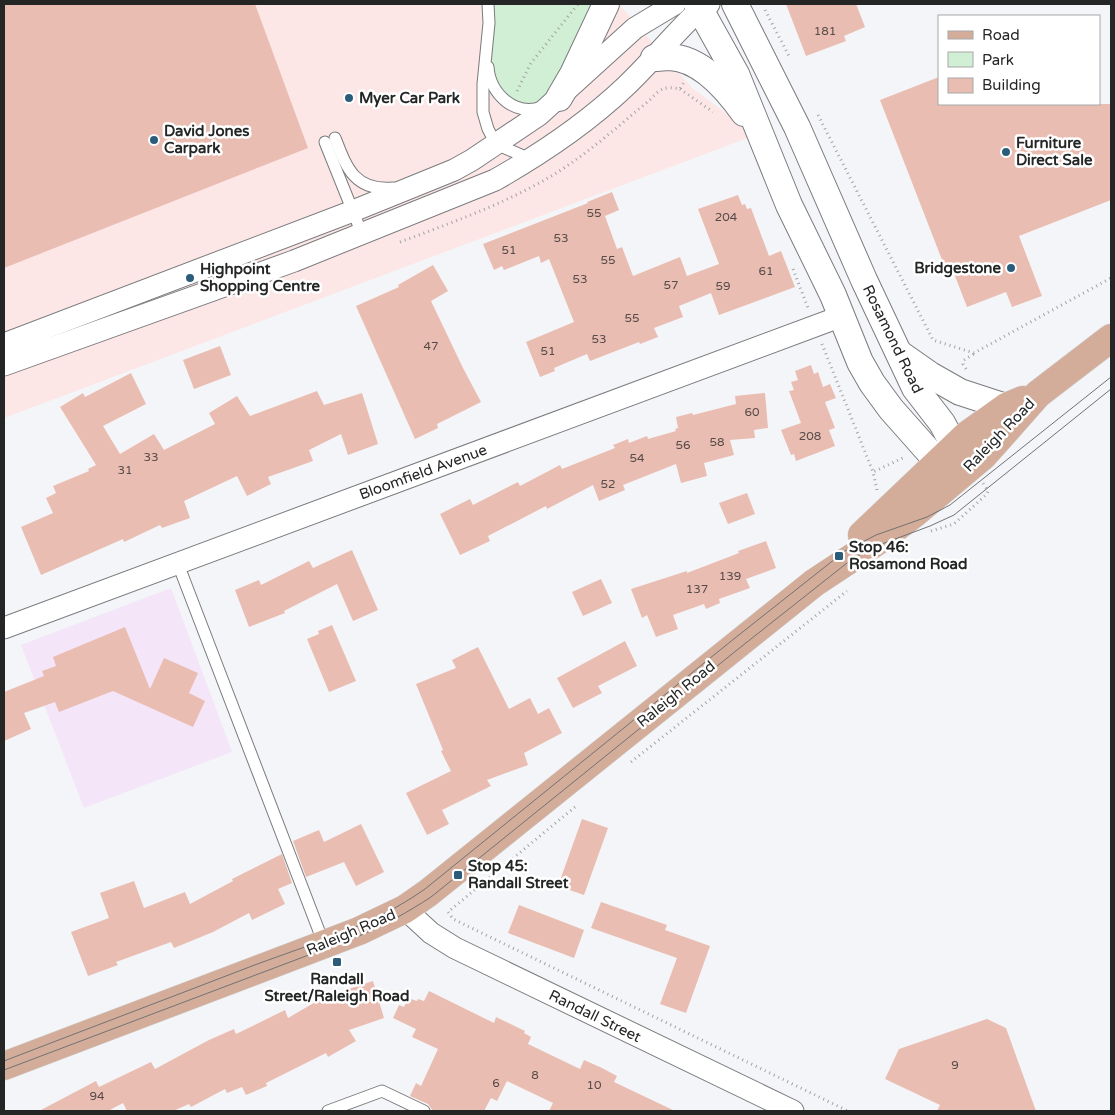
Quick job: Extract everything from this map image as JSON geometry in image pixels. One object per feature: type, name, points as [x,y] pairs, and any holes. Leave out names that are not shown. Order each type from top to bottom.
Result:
[{"type":"main road","name":"Raleigh Road","points":[[4,1066],[324,944],[382,921],[405,909],[428,893],[814,583],[1038,394],[1111,338]]},
{"type":"main road","name":"Raleigh Road","points":[[956,463],[967,435],[1006,407],[1038,394]]},
{"type":"street","points":[[559,98],[573,74],[606,4]]},
{"type":"street","points":[[4,344],[353,211],[454,170],[539,115],[636,28],[675,4]]},
{"type":"street","name":"Rosamond Road","points":[[735,4],[797,127],[864,280],[915,388],[944,426],[949,436],[956,463]]},
{"type":"street","points":[[4,365],[256,275],[495,180],[530,159],[624,88],[702,5],[736,74],[789,205],[837,306],[860,362],[890,409],[956,463]]},
{"type":"street","points":[[654,58],[670,57],[682,59],[707,72],[736,102],[760,135]]},
{"type":"street","points":[[789,205],[825,190]]},
{"type":"street","points":[[837,306],[864,280]]},
{"type":"street","name":"Bloomfield Avenue","points":[[4,628],[178,564],[837,306]]},
{"type":"street","points":[[900,354],[952,388],[967,395],[1006,407]]},
{"type":"street","name":"Randall Street","points":[[405,909],[432,933],[455,948],[793,1111]]},
{"type":"lane","points":[[488,4],[488,70],[492,83],[499,94],[512,105],[530,110],[545,106],[559,98]]},
{"type":"lane","points":[[487,48],[483,84],[483,112],[488,129],[496,144],[530,159]]},
{"type":"lane","points":[[362,234],[330,140],[345,164],[362,183],[378,189],[413,186]]},
{"type":"lane","points":[[178,564],[324,944]]},
{"type":"lane","points":[[328,1111],[382,1091],[424,1111]]},
{"type":"path","points":[[512,105],[531,63],[578,4]]},
{"type":"path","points":[[762,4],[790,58]]},
{"type":"path","points":[[816,111],[933,340],[974,353],[1111,278]]},
{"type":"path","points":[[925,533],[954,524],[987,494],[987,488],[978,474],[956,463]]},
{"type":"path","points":[[628,764],[854,585]]},
{"type":"path","points":[[576,806],[448,912],[453,919],[848,1111]]},
{"type":"shaded area","name":"Highpoint Shopping Centre","points":[[4,4],[619,4],[692,88],[745,127],[750,137],[4,418]]},
{"type":"shaded area","points":[[171,588],[232,752],[84,808],[21,645]]},
{"type":"green space","points":[[488,4],[606,4],[559,98],[518,109],[492,83]]},
{"type":"building","name":"David Jones Carpark","points":[[4,4],[255,4],[308,148],[4,268]]},
{"type":"building","points":[[786,4],[856,4],[865,27],[844,36],[846,41],[806,56]]},
{"type":"building","name":"Furniture Direct Sale","points":[[938,77],[938,105],[1111,104],[1111,200],[1019,236],[1042,296],[1012,307],[1006,292],[967,307],[950,263],[944,265],[880,100]]},
{"type":"building","points":[[612,192],[619,210],[605,216],[617,249],[622,247],[633,276],[680,257],[687,276],[719,264],[698,209],[738,195],[742,205],[745,204],[747,209],[751,208],[769,256],[781,251],[795,287],[719,315],[711,293],[679,306],[683,317],[654,328],[658,337],[640,344],[639,342],[590,361],[587,354],[554,368],[555,371],[540,377],[526,342],[574,322],[549,259],[541,263],[539,256],[504,270],[502,266],[494,270],[483,244]]},
{"type":"building","points":[[433,265],[448,291],[431,301],[481,402],[437,424],[438,428],[415,439],[356,306],[399,287],[398,285]]},
{"type":"building","points":[[220,346],[231,375],[194,389],[183,360]]},
{"type":"building","points":[[811,365],[814,374],[818,372],[823,387],[830,384],[836,398],[825,402],[835,428],[829,430],[835,446],[796,461],[794,454],[791,455],[781,430],[801,423],[789,391],[794,390],[791,382],[798,380],[795,371]]},
{"type":"building","points":[[131,373],[146,404],[103,426],[120,454],[154,434],[164,450],[215,424],[209,413],[237,396],[250,416],[317,391],[324,405],[362,393],[378,444],[348,455],[341,434],[309,450],[313,461],[268,477],[271,484],[247,496],[237,476],[184,501],[190,518],[162,528],[160,525],[124,542],[123,539],[41,575],[21,527],[53,513],[46,498],[56,493],[53,486],[89,471],[88,469],[96,465],[60,407],[83,393],[85,397]]},
{"type":"building","points":[[765,393],[768,428],[754,430],[755,438],[730,440],[734,455],[704,463],[707,476],[681,483],[676,464],[623,485],[625,490],[599,501],[593,485],[547,509],[546,506],[488,536],[490,541],[460,555],[440,514],[470,499],[473,505],[518,482],[520,486],[560,465],[562,469],[615,448],[613,445],[628,439],[629,443],[647,436],[648,439],[676,431],[675,429],[678,428],[676,417],[692,413],[693,415],[736,404],[735,396]]},
{"type":"building","points":[[747,493],[755,514],[728,524],[719,503]]},
{"type":"building","points":[[766,541],[776,568],[746,579],[750,588],[719,599],[720,603],[706,609],[704,604],[673,615],[678,629],[656,637],[647,615],[642,618],[631,589],[687,571],[687,573]]},
{"type":"building","points":[[352,550],[378,610],[353,621],[337,584],[284,611],[285,613],[249,627],[235,590],[259,580],[261,585],[309,561],[313,568]]},
{"type":"building","points":[[601,579],[612,603],[583,616],[572,592]]},
{"type":"building","points":[[332,625],[356,681],[329,692],[307,639],[319,634],[318,631]]},
{"type":"building","points":[[125,627],[150,689],[164,658],[198,673],[189,693],[205,701],[193,727],[113,691],[59,712],[55,702],[24,713],[31,729],[4,741],[4,692],[44,676],[42,671],[56,666],[53,657]]},
{"type":"building","points":[[625,641],[637,666],[598,686],[602,693],[573,708],[557,678]]},
{"type":"building","points":[[478,647],[509,709],[530,698],[538,714],[549,708],[562,733],[524,753],[528,765],[487,780],[491,786],[442,810],[449,824],[427,835],[406,793],[451,771],[441,751],[443,750],[416,684],[456,668],[452,660]]},
{"type":"building","points":[[582,819],[608,828],[584,895],[558,886]]},
{"type":"building","points":[[361,824],[384,872],[356,886],[344,862],[306,877],[293,841],[319,830],[324,842]]},
{"type":"building","points":[[282,854],[292,883],[278,889],[285,904],[252,920],[249,913],[213,932],[174,948],[171,942],[116,962],[118,965],[88,976],[71,932],[109,918],[100,893],[134,881],[144,908],[185,892],[190,904],[233,881],[232,879]]},
{"type":"building","points":[[601,902],[667,925],[665,930],[710,946],[686,1013],[660,1004],[677,958],[591,928]]},
{"type":"building","points":[[519,905],[584,930],[574,958],[508,933]]},
{"type":"building","points":[[373,981],[384,1018],[349,1030],[356,1041],[328,1057],[326,1053],[266,1083],[267,1086],[246,1095],[242,1087],[227,1093],[225,1089],[191,1107],[189,1104],[173,1111],[127,1111],[123,1103],[108,1111],[39,1111],[96,1081],[99,1087],[151,1062],[155,1069],[234,1029],[236,1034],[285,1010],[288,1018],[324,997]]},
{"type":"building","points":[[429,991],[494,1023],[496,1017],[525,1031],[524,1033],[531,1037],[528,1044],[580,1069],[584,1060],[602,1068],[617,1076],[614,1082],[675,1111],[549,1111],[553,1103],[507,1081],[497,1101],[491,1098],[484,1111],[433,1111],[428,1104],[410,1096],[416,1083],[421,1086],[438,1049],[412,1037],[416,1029],[393,1018],[399,1005],[404,1007],[408,998],[424,1001]]},
{"type":"building","points":[[987,1019],[1006,1028],[1036,1111],[937,1111],[940,1105],[885,1079],[899,1049]]},
{"type":"tram line","points":[[4,1061],[319,942],[363,924],[405,902],[425,889],[845,551],[876,535],[927,517],[950,505],[1111,377]]},
{"type":"tram line","points":[[4,1070],[359,936],[414,908],[431,897],[847,563],[871,548],[954,515],[1111,389]]},
{"type":"place","name":"Myer Car Park","points":[[349,98]]},
{"type":"place","name":"David Jones Carpark","points":[[154,140]]},
{"type":"place","name":"Furniture Direct Sale","points":[[1006,152]]},
{"type":"place","name":"Bridgestone","points":[[1011,268]]},
{"type":"place","name":"Highpoint Shopping Centre","points":[[190,278]]},
{"type":"place","name":"Stop 46: Rosamond Road","points":[[839,556]]},
{"type":"place","name":"Stop 45: Randall Street","points":[[458,875]]},
{"type":"place","name":"Randall Street/Raleigh Road","points":[[337,962]]}]
